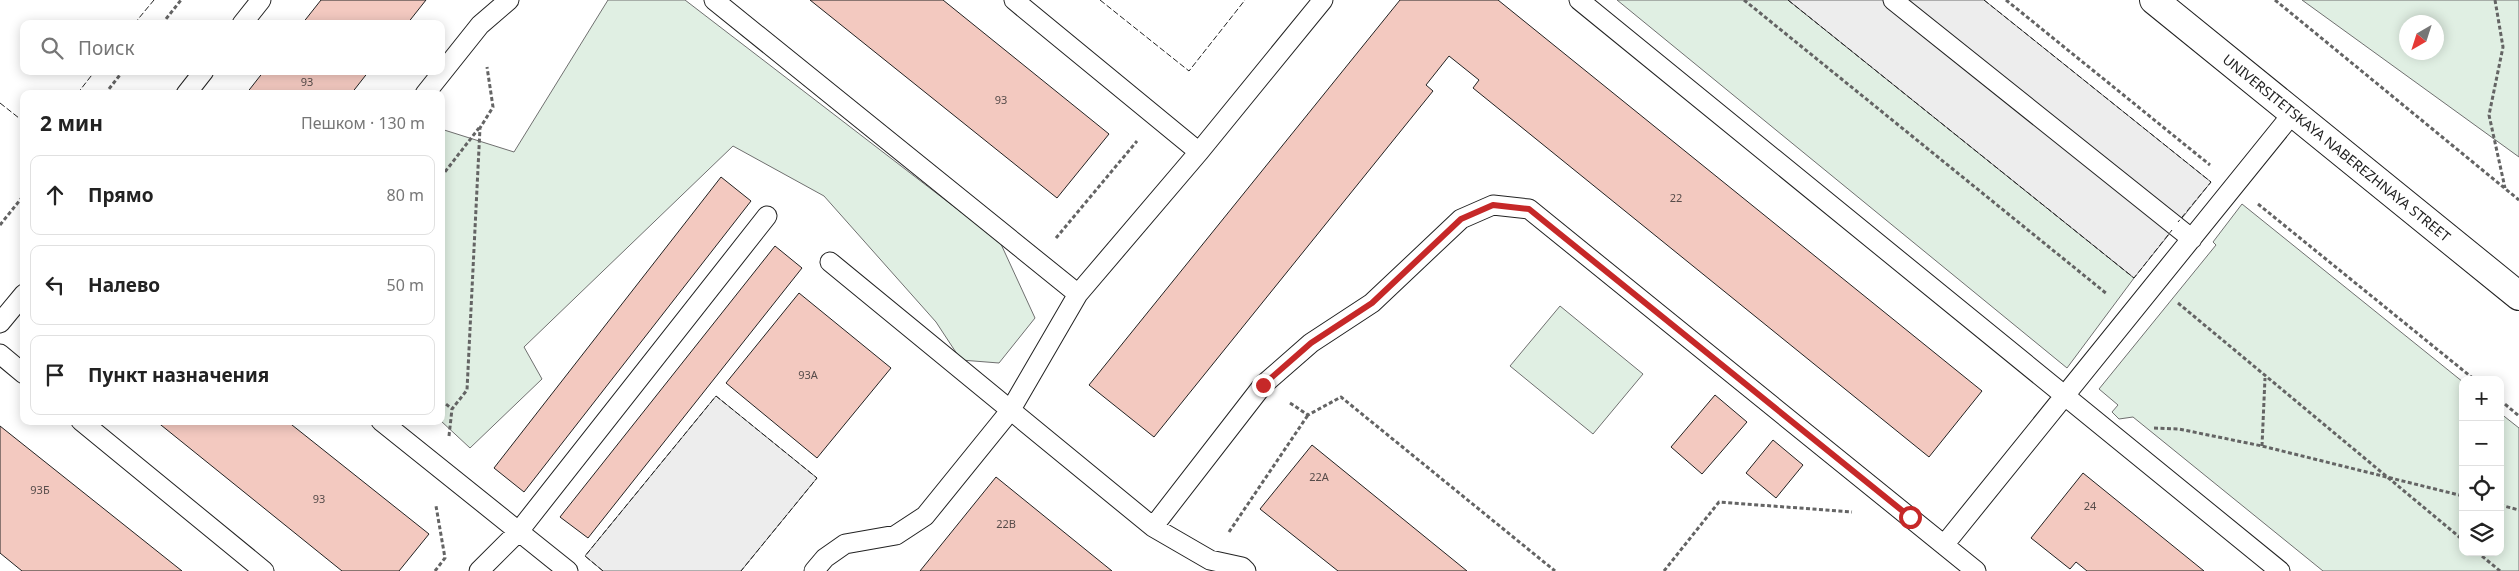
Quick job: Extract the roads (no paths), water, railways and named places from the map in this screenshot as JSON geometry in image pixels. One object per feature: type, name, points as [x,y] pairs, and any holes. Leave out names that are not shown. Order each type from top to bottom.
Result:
[{"type":"main road","name":"UNIVERSITETSKAYA NABEREZHNAYA STREET","points":[[2154,0],[2519,296]]},
{"type":"lane","points":[[245,20],[261,0]]},
{"type":"lane","points":[[445,69],[480,25],[509,0]]},
{"type":"lane","points":[[714,0],[1078,294]]},
{"type":"lane","points":[[1014,0],[1199,152]]},
{"type":"lane","points":[[814,571],[825,558],[845,544],[896,535],[925,516],[1010,412],[1078,294],[1199,152],[1323,0]]},
{"type":"lane","points":[[1579,0],[2280,571]]},
{"type":"lane","points":[[1893,0],[2192,239]]},
{"type":"lane","points":[[189,90],[201,75]]},
{"type":"lane","points":[[428,90],[440,75]]},
{"type":"lane","points":[[1944,545],[2293,113]]},
{"type":"lane","points":[[1153,527],[1263,385],[1311,343],[1372,303],[1461,219],[1493,205],[1529,209],[1976,571]]},
{"type":"lane","points":[[479,571],[518,531],[767,216]]},
{"type":"lane","points":[[830,262],[1010,412],[1153,527],[1210,560],[1242,570]]},
{"type":"lane","points":[[0,324],[20,299]]},
{"type":"lane","points":[[0,354],[20,371]]},
{"type":"lane","points":[[87,425],[264,571]]},
{"type":"lane","points":[[386,425],[568,571]]}]
